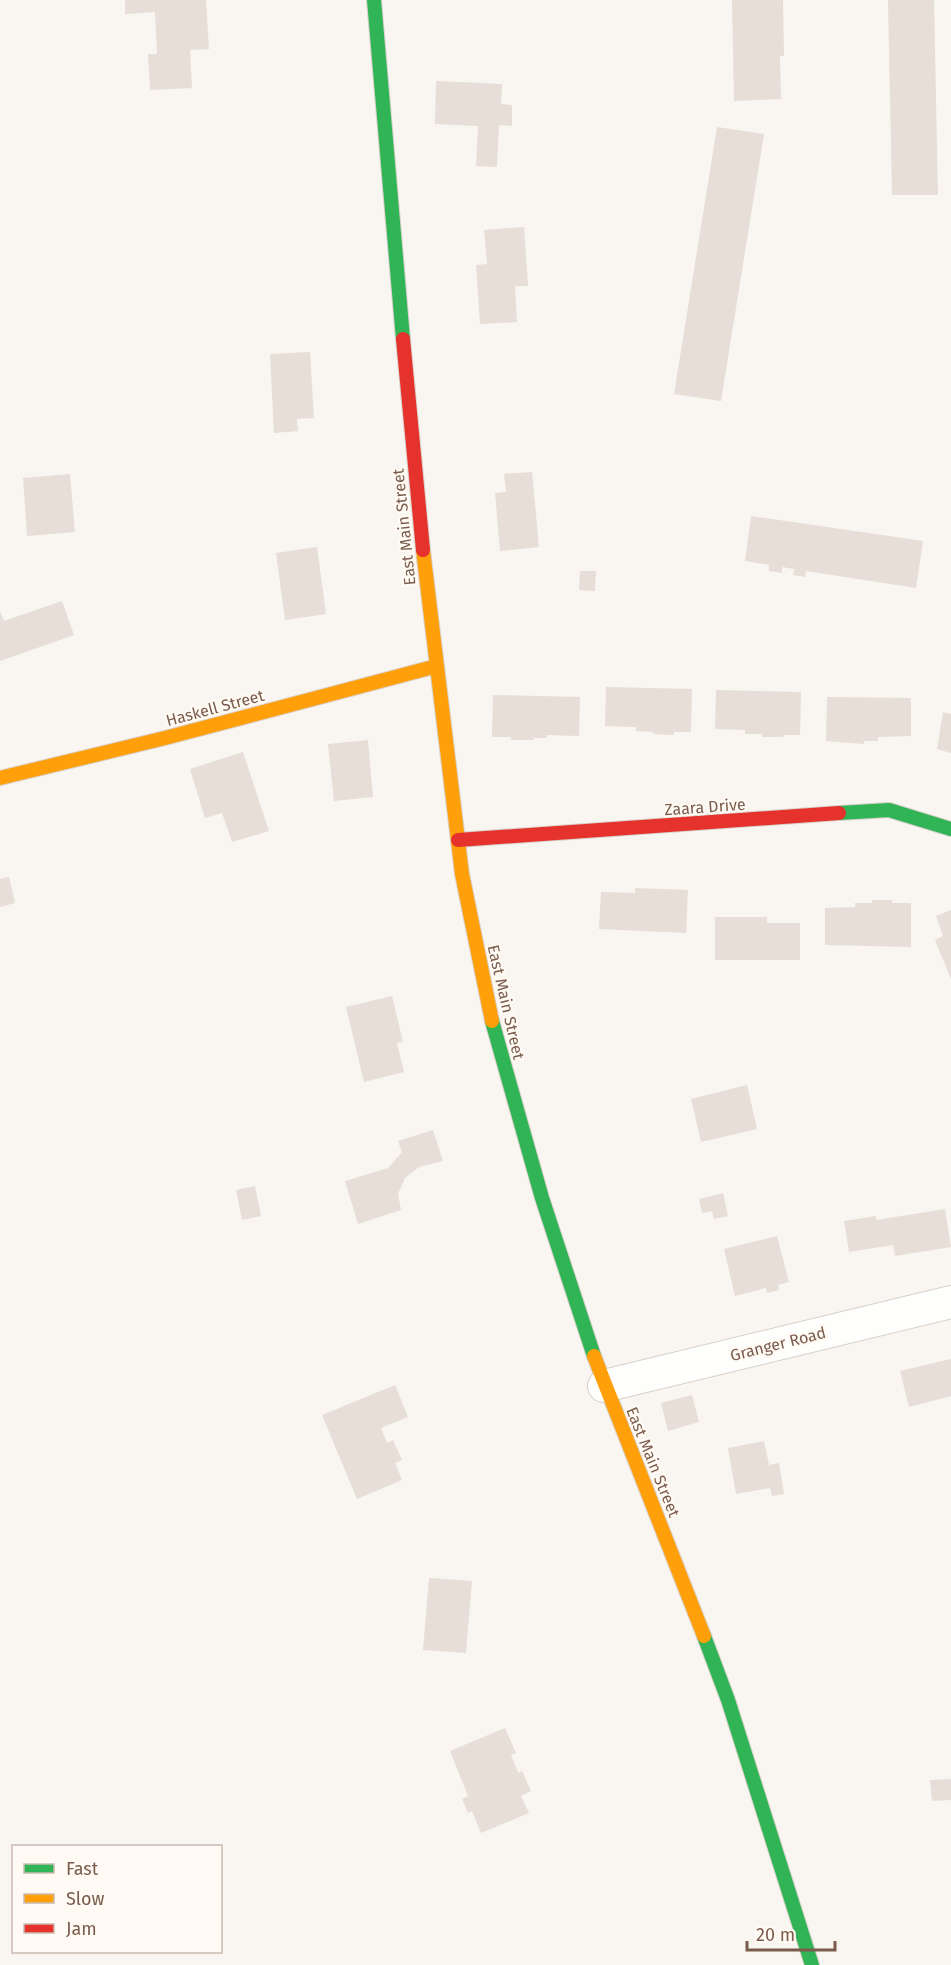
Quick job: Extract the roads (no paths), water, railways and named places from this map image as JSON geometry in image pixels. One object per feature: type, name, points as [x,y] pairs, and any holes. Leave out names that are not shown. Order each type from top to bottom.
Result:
[{"type":"main road","name":"East Main Street","points":[[374,0],[415,476],[462,874],[488,1005],[542,1198],[583,1326],[604,1386],[728,1700],[812,1965]]},
{"type":"main road","name":"Haskell Street","points":[[0,778],[165,738],[437,666]]},
{"type":"main road","name":"Zaara Drive","points":[[458,840],[889,810],[951,829]]},
{"type":"street","name":"Granger Road","points":[[604,1386],[951,1302]]}]
